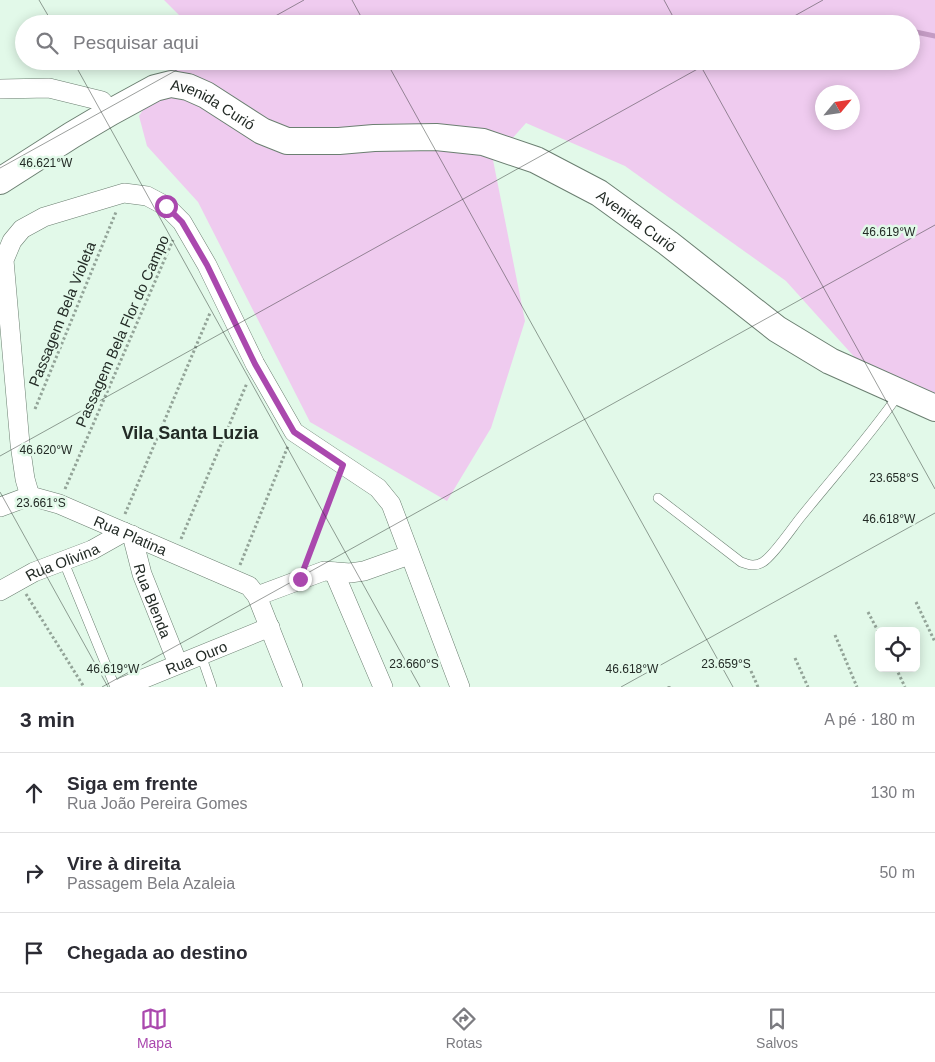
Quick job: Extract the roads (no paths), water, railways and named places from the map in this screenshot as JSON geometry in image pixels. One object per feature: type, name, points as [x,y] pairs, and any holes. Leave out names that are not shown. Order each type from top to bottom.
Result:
[{"type":"street","name":"Avenida Curió","points":[[0,181],[72,135],[106,106],[171,84],[188,87],[206,95],[262,132],[288,141],[436,137],[482,142],[536,160],[599,192],[668,243],[776,329],[830,361],[935,408]]},
{"type":"street","points":[[0,89],[48,88],[106,106]]},
{"type":"street","points":[[0,507],[30,496],[25,478],[20,444],[4,260],[12,241],[22,229],[44,217],[124,193],[147,196],[166,206],[182,222],[207,265],[255,364],[294,432],[378,488],[391,504],[460,687]]},
{"type":"street","name":"Rua Platina","points":[[30,496],[59,504],[249,586],[257,596],[293,687]]},
{"type":"street","name":"Rua Olivina","points":[[0,591],[17,580],[92,550],[125,532]]},
{"type":"street","name":"Rua Blenda","points":[[125,532],[178,664]]},
{"type":"street","points":[[257,596],[324,571],[350,573],[409,555]]},
{"type":"street","points":[[334,572],[383,687]]},
{"type":"street","name":"Rua Ouro","points":[[123,687],[270,627]]},
{"type":"lane","points":[[658,498],[741,562],[750,566],[764,562],[883,416],[899,393]]},
{"type":"lane","points":[[63,560],[115,687]]},
{"type":"lane","points":[[201,655],[212,687]]},
{"type":"waterway","points":[[920,33],[935,36]]},
{"type":"district","name":"Vila Santa Luzia","points":[[190,433]]}]
